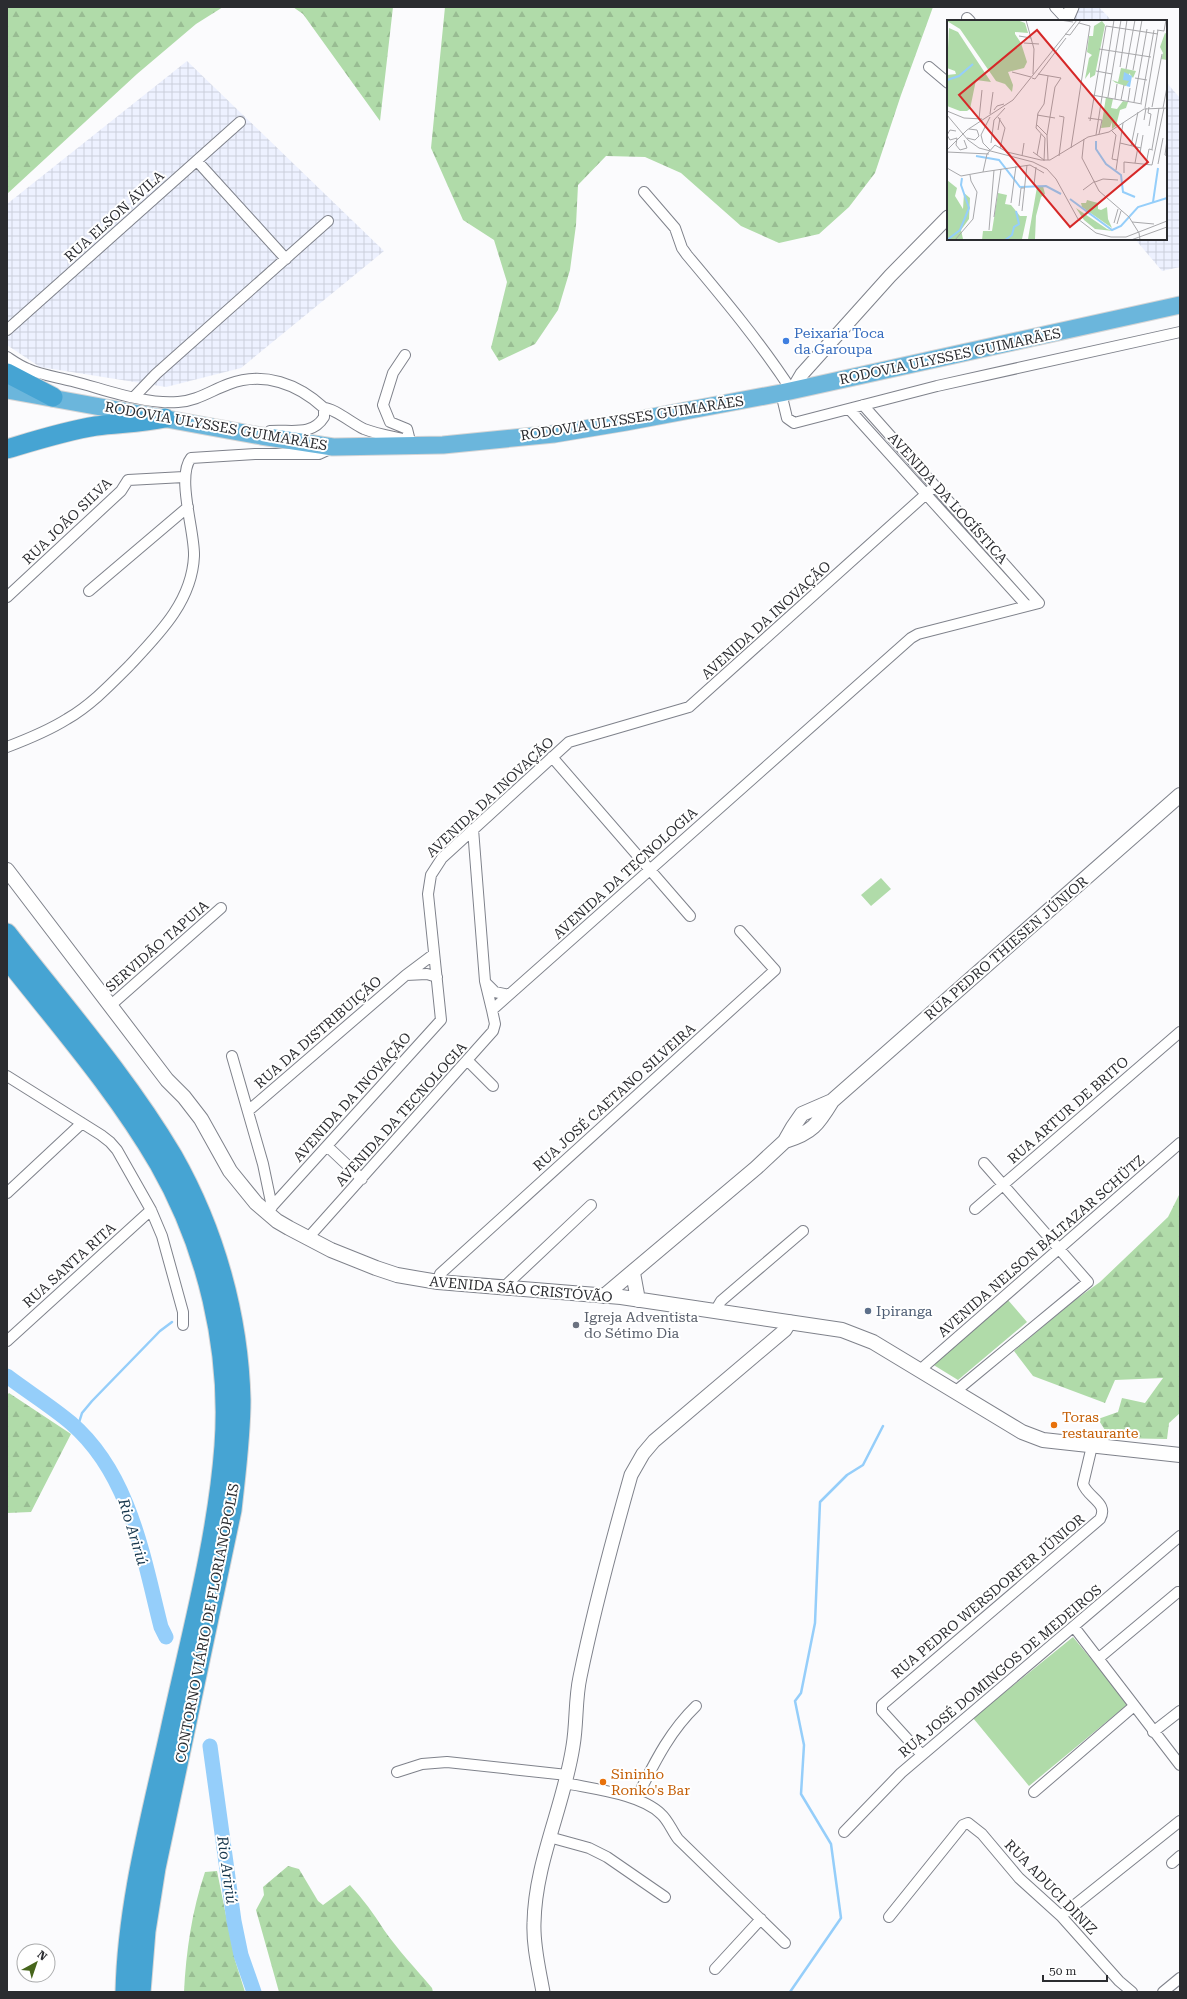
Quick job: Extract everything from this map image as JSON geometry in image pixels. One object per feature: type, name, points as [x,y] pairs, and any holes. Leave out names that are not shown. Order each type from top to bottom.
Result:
[{"type":"highway","name":"RODOVIA ULYSSES GUIMARÃES","points":[[7,390],[53,397],[262,436],[334,447],[443,445],[554,434],[786,392],[1180,305]]},
{"type":"highway","points":[[7,373],[53,397]]},
{"type":"highway","points":[[7,449],[60,432],[98,426],[144,423],[165,418]]},
{"type":"highway","points":[[7,923],[14,955]]},
{"type":"highway","name":"CONTORNO VIÁRIO DE FLORIANÓPOLIS","points":[[7,933],[14,955],[147,1144],[167,1178],[189,1226],[203,1268],[214,1311],[222,1355],[225,1428],[216,1507],[139,1872],[130,1929],[125,1992]]},
{"type":"highway","name":"CONTORNO VIÁRIO DE FLORIANÓPOLIS","points":[[14,955],[127,1087],[161,1136],[184,1178],[203,1220],[219,1263],[230,1308],[237,1354],[241,1423],[238,1471],[232,1510],[156,1868],[146,1931],[141,1992]]},
{"type":"main road","name":"RUA PEDRO THIESEN JÚNIOR","points":[[604,1296],[756,1168],[797,1131],[820,1121],[832,1101],[1180,795]]},
{"type":"main road","name":"AVENIDA SÃO CRISTÓVÃO","points":[[7,870],[167,1080],[184,1097],[201,1119],[242,1187],[269,1210],[277,1221],[331,1250],[397,1275],[438,1282],[638,1300],[813,1325],[848,1333],[873,1342],[1022,1432],[1055,1442],[1180,1455]]},
{"type":"main road","name":"RUA PEDRO THIESEN JÚNIOR","points":[[797,1131],[802,1114],[832,1101]]},
{"type":"main road","points":[[811,1110],[816,1112],[820,1121]]},
{"type":"main road","points":[[633,1273],[638,1300]]},
{"type":"street","points":[[1055,7],[1065,20]]},
{"type":"street","points":[[1066,20],[1072,7]]},
{"type":"street","points":[[929,67],[947,83]]},
{"type":"street","name":"RUA ELSON ÁVILA","points":[[7,330],[240,122]]},
{"type":"street","points":[[197,161],[286,259]]},
{"type":"street","points":[[644,192],[675,228],[682,248],[687,255],[748,327],[786,392],[787,418],[792,422],[863,406],[937,386],[1180,332]]},
{"type":"street","points":[[786,392],[900,266],[947,218]]},
{"type":"street","points":[[134,397],[156,374],[328,221]]},
{"type":"street","points":[[405,355],[393,373],[383,405],[390,422],[408,430],[411,446]]},
{"type":"street","points":[[7,356],[28,370],[134,397],[178,402],[202,396],[230,383],[264,378],[287,384],[305,392],[324,408],[329,408],[346,420],[364,429],[404,439],[411,446]]},
{"type":"street","name":"AVENIDA DA LOGÍSTICA","points":[[863,406],[1039,603]]},
{"type":"street","points":[[262,436],[270,431],[305,431],[313,429],[324,418],[324,408]]},
{"type":"street","name":"AVENIDA DA LOGÍSTICA","points":[[849,409],[1027,606]]},
{"type":"street","points":[[7,747],[52,728],[83,709],[121,674],[164,628],[185,591],[192,568],[194,555],[184,477],[188,461],[195,457],[319,454],[334,447]]},
{"type":"street","name":"RUA JOÃO SILVA","points":[[7,597],[121,491],[128,480],[184,477]]},
{"type":"street","name":"AVENIDA DA INOVAÇÃO","points":[[269,1210],[439,1022],[441,1017],[428,894],[431,875],[442,858],[569,742],[689,707],[935,486]]},
{"type":"street","points":[[89,591],[188,507]]},
{"type":"street","name":"AVENIDA DA TECNOLOGIA","points":[[308,1238],[495,1028],[495,1007],[911,638],[918,634],[1039,603]]},
{"type":"street","points":[[552,757],[690,916]]},
{"type":"street","points":[[473,829],[487,984],[495,1007]]},
{"type":"street","name":"SERVIDÃO TAPUIA","points":[[111,1005],[221,908]]},
{"type":"street","name":"RUA JOSÉ CAETANO SILVEIRA","points":[[438,1282],[440,1274],[775,970],[740,931]]},
{"type":"street","name":"RUA DA DISTRIBUIÇÃO","points":[[248,1111],[406,975],[434,954]]},
{"type":"street","points":[[406,975],[427,974],[437,977]]},
{"type":"street","points":[[487,984],[495,992],[509,995]]},
{"type":"street","name":"RUA ARTUR DE BRITO","points":[[975,1209],[1180,1032]]},
{"type":"street","points":[[232,1056],[263,1164],[269,1210]]},
{"type":"street","points":[[468,1060],[492,1086]]},
{"type":"street","points":[[7,1076],[82,1123],[110,1142],[117,1150],[150,1210],[162,1236],[183,1312],[183,1324]]},
{"type":"street","points":[[7,1193],[82,1123]]},
{"type":"street","name":"AVENIDA NELSON BALTAZAR SCHÜTZ","points":[[920,1370],[1180,1143]]},
{"type":"street","points":[[328,1146],[362,1179]]},
{"type":"street","points":[[956,1391],[1088,1282],[984,1163]]},
{"type":"street","points":[[504,1287],[591,1205]]},
{"type":"street","name":"RUA SANTA RITA","points":[[7,1341],[150,1210]]},
{"type":"street","points":[[715,1311],[721,1301],[803,1231]]},
{"type":"street","points":[[543,1992],[537,1958],[534,1924],[537,1892],[549,1837],[566,1779],[573,1746],[575,1710],[580,1677],[631,1475],[636,1465],[654,1441],[786,1330],[790,1322]]},
{"type":"street","name":"RUA PEDRO WERSDORFER JÚNIOR","points":[[922,1755],[882,1711],[882,1705],[1100,1519],[1103,1513],[1103,1507],[1085,1490],[1083,1484],[1092,1446]]},
{"type":"street","name":"RUA JOSÉ DOMINGOS DE MEDEIROS","points":[[844,1832],[901,1773],[1180,1536]]},
{"type":"street","points":[[1099,1658],[1178,1592]]},
{"type":"street","points":[[1074,1627],[1099,1658],[1153,1732],[1180,1765]]},
{"type":"street","points":[[636,1799],[667,1740],[679,1724],[696,1706]]},
{"type":"street","points":[[1034,1792],[1134,1706]]},
{"type":"street","points":[[1153,1732],[1180,1711]]},
{"type":"street","points":[[397,1772],[422,1764],[447,1762],[566,1779],[636,1799],[662,1814],[678,1839],[784,1942]]},
{"type":"street","points":[[1061,1916],[1180,1821]]},
{"type":"street","name":"RUA ADUCI DINIZ","points":[[889,1918],[962,1825],[968,1823],[982,1834],[1019,1878],[1061,1916],[1119,1981],[1132,1992]]},
{"type":"street","points":[[549,1837],[589,1848],[607,1857],[665,1897]]},
{"type":"street","points":[[714,1969],[760,1919]]},
{"type":"street","points":[[1163,1992],[1180,1978]]},
{"type":"shaded area","points":[[1079,7],[1099,7],[1111,20],[1073,20]]},
{"type":"shaded area","points":[[187,61],[384,251],[241,368],[166,387],[40,367],[7,345],[7,204]]},
{"type":"shaded area","points":[[1167,83],[1180,98],[1180,267],[1162,271],[1136,240],[1167,240]]},
{"type":"green space","points":[[7,7],[223,7],[196,24],[137,74],[7,194]]},
{"type":"green space","points":[[293,7],[393,7],[380,121],[303,14]]},
{"type":"green space","points":[[445,7],[933,7],[875,173],[849,207],[819,234],[779,243],[741,226],[681,173],[645,157],[606,156],[578,185],[576,225],[570,270],[558,310],[535,344],[499,361],[491,348],[507,282],[494,240],[463,220],[431,148]]},
{"type":"green space","points":[[881,878],[891,889],[871,906],[861,895]]},
{"type":"green space","points":[[1180,1193],[1180,1413],[1169,1423],[1167,1439],[1110,1438],[1098,1419],[1118,1412],[1122,1398],[1145,1403],[1163,1378],[1115,1380],[1105,1403],[1033,1376],[1014,1351],[1075,1300],[1100,1282],[1168,1217]]},
{"type":"green space","points":[[1008,1300],[1027,1322],[958,1380],[932,1364]]},
{"type":"green space","points":[[9,1393],[71,1434],[31,1512],[7,1513],[7,1395]]},
{"type":"green space","points":[[1073,1637],[1128,1704],[1029,1786],[973,1718]]},
{"type":"green space","points":[[288,1866],[299,1869],[318,1901],[323,1905],[350,1885],[395,1945],[432,1988],[433,1992],[279,1992],[256,1910],[264,1895],[263,1887]]},
{"type":"green space","points":[[217,1871],[235,1960],[245,1992],[184,1992],[190,1931],[200,1886],[205,1872]]},
{"type":"waterway","points":[[77,1429],[82,1413],[92,1401],[160,1331],[172,1322]]},
{"type":"waterway","name":"Rio Aririú","points":[[7,1376],[71,1423],[91,1443],[107,1466],[121,1491],[131,1518],[148,1572],[161,1627],[166,1637]]},
{"type":"waterway","points":[[790,1992],[841,1918],[831,1844],[801,1794],[804,1745],[795,1701],[801,1693],[815,1623],[820,1502],[847,1475],[863,1465],[883,1426]]},
{"type":"waterway","name":"Rio Aririú","points":[[210,1746],[234,1921],[241,1955],[254,1992]]},
{"type":"place","name":"Peixaria Toca da Garoupa","points":[[786,341]]},
{"type":"place","name":"Ipiranga","points":[[868,1311]]},
{"type":"place","name":"Igreja Adventista do Sétimo Dia","points":[[576,1325]]},
{"type":"place","name":"Toras restaurante","points":[[1054,1425]]},
{"type":"place","name":"Sininho Ronko's Bar","points":[[603,1782]]}]
